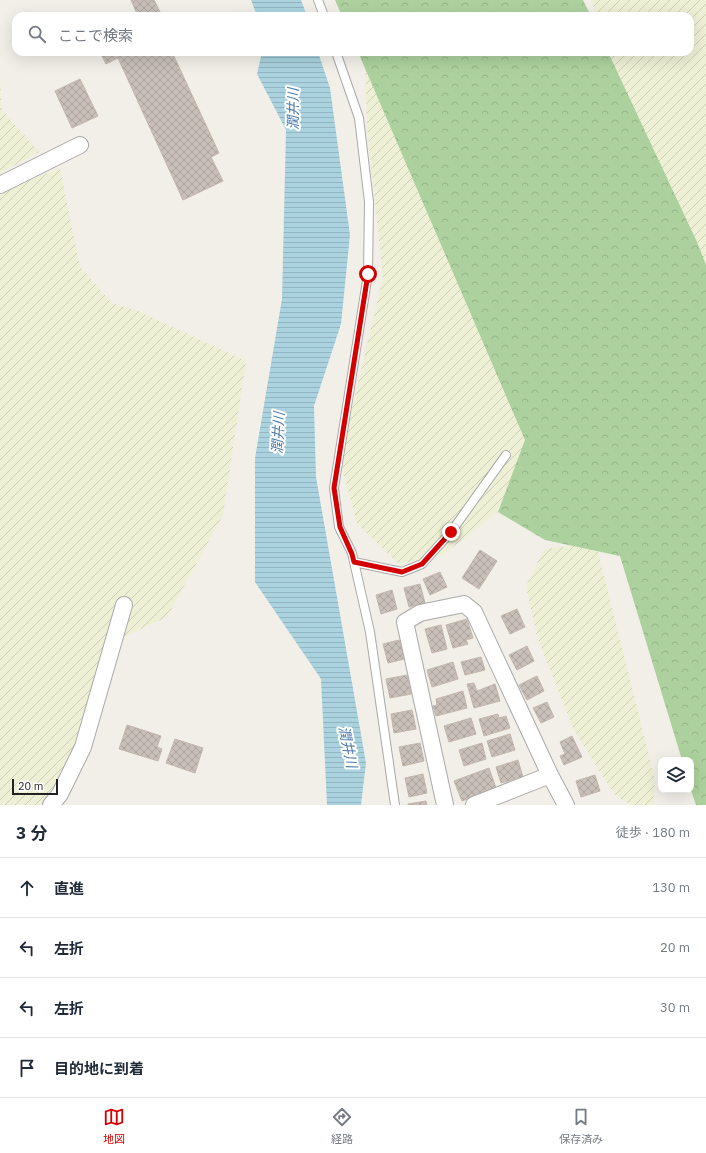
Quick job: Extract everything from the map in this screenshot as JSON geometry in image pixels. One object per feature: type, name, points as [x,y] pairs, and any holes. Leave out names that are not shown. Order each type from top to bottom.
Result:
[{"type":"street","points":[[0,185],[80,145]]},
{"type":"street","points":[[445,805],[405,622],[420,613],[464,604],[474,612],[550,775],[566,805]]},
{"type":"street","points":[[51,805],[60,794],[83,747],[124,605]]},
{"type":"street","points":[[474,805],[550,775]]},
{"type":"lane","points":[[318,0],[322,12]]},
{"type":"lane","points":[[337,56],[359,118],[369,202],[368,274],[334,488],[340,527],[352,554],[370,632],[395,805]]},
{"type":"lane","points":[[354,562],[402,572],[422,564],[451,532],[506,455]]},
{"type":"green space","points":[[335,0],[583,0],[589,12],[340,12]]},
{"type":"green space","points":[[591,0],[706,0],[706,266],[697,242],[610,56],[694,56],[694,12],[596,12]]},
{"type":"green space","points":[[360,56],[610,56],[697,242],[706,265],[706,805],[696,805],[692,793],[694,793],[694,757],[681,757],[620,556],[545,540],[498,512],[525,440]]},
{"type":"green space","points":[[365,67],[526,440],[498,512],[441,556],[399,564],[357,524],[340,459],[383,277],[367,127]]},
{"type":"green space","points":[[0,79],[2,110],[39,152],[0,173]]},
{"type":"green space","points":[[60,168],[80,267],[112,303],[138,311],[246,361],[223,515],[167,617],[113,642],[75,762],[45,805],[0,805],[0,194],[14,186]]},
{"type":"green space","points":[[596,543],[655,780],[653,805],[632,805],[617,797],[606,782],[573,728],[537,637],[526,586],[544,549]]},
{"type":"water","points":[[251,0],[301,0],[306,12],[256,12]]},
{"type":"water","name":"潤井川","points":[[261,56],[319,56],[330,88],[350,235],[341,324],[314,406],[316,477],[366,763],[361,805],[327,805],[321,679],[255,582],[255,458],[282,299],[286,130],[257,74]]},
{"type":"building","points":[[131,0],[154,0],[160,12],[136,12]]},
{"type":"building","points":[[102,56],[174,56],[219,153],[211,157],[223,181],[183,200],[118,58],[106,64]]},
{"type":"building","points":[[80,79],[98,116],[72,128],[55,91]]},
{"type":"building","points":[[480,550],[497,561],[479,589],[462,578]]},
{"type":"building","points":[[440,572],[447,587],[430,595],[423,579]]},
{"type":"building","points":[[420,584],[425,603],[409,607],[404,588]]},
{"type":"building","points":[[392,590],[397,609],[381,614],[376,595]]},
{"type":"building","points":[[517,609],[525,627],[510,634],[501,616]]},
{"type":"building","points":[[467,619],[473,638],[466,640],[468,644],[453,648],[446,625]]},
{"type":"building","points":[[441,625],[447,649],[432,653],[425,629]]},
{"type":"building","points":[[399,640],[405,659],[388,663],[383,644]]},
{"type":"building","points":[[527,646],[534,661],[517,670],[509,655]]},
{"type":"building","points":[[481,657],[485,670],[465,675],[461,662]]},
{"type":"building","points":[[453,662],[458,679],[432,687],[427,670]]},
{"type":"building","points":[[407,675],[411,694],[390,698],[386,679]]},
{"type":"building","points":[[537,676],[544,691],[527,700],[519,685]]},
{"type":"building","points":[[474,683],[477,691],[495,684],[500,701],[474,708],[467,684]]},
{"type":"building","points":[[463,691],[467,708],[436,716],[433,706],[437,705],[436,699]]},
{"type":"building","points":[[547,702],[554,717],[541,723],[533,708]]},
{"type":"building","points":[[412,710],[416,729],[394,733],[391,714]]},
{"type":"building","points":[[498,714],[499,718],[506,716],[510,728],[484,736],[479,719]]},
{"type":"building","points":[[471,718],[476,734],[449,742],[444,726]]},
{"type":"building","points":[[127,725],[161,736],[157,747],[162,749],[158,761],[119,749]]},
{"type":"building","points":[[510,734],[515,750],[492,757],[487,741]]},
{"type":"building","points":[[572,736],[582,757],[564,765],[560,756],[565,754],[560,742]]},
{"type":"building","points":[[175,739],[203,748],[195,773],[166,763]]},
{"type":"building","points":[[420,743],[424,761],[403,766],[399,747]]},
{"type":"building","points":[[482,743],[486,759],[464,766],[459,750]]},
{"type":"building","points":[[518,760],[523,777],[501,783],[496,767]]},
{"type":"building","points":[[489,768],[496,788],[462,801],[454,781]]},
{"type":"building","points":[[423,774],[427,793],[409,797],[405,778]]},
{"type":"building","points":[[595,775],[600,791],[581,797],[576,781]]},
{"type":"building","points":[[426,801],[427,805],[408,805],[408,804]]},
{"type":"route","points":[[368,274],[334,488],[340,527],[354,562],[402,572],[422,564],[451,532]]}]
